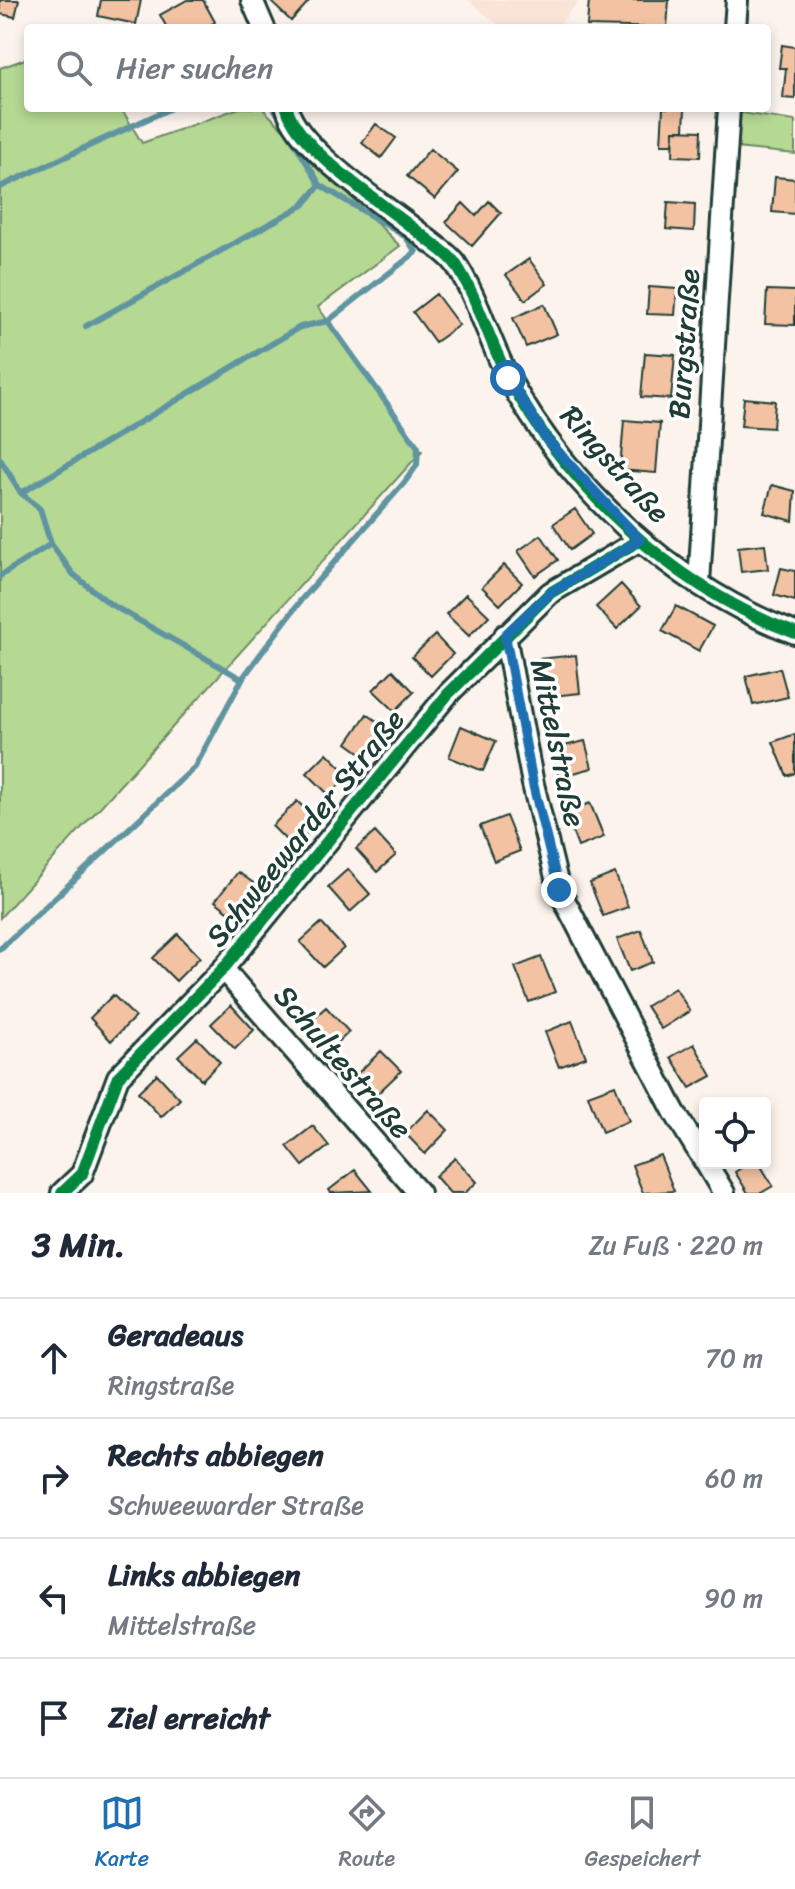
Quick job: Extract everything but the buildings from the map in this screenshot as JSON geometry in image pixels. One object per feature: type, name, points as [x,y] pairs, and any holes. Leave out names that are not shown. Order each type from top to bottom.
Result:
[{"type":"street","points":[[252,0],[262,24]]},
{"type":"street","points":[[735,24],[737,0]]},
{"type":"street","name":"Ringstraße","points":[[289,112],[301,138],[310,147],[454,261],[508,378],[547,440],[640,540],[699,583],[795,633]]},
{"type":"street","name":"Burgstraße","points":[[699,583],[729,112]]},
{"type":"street","name":"Schweewarder Straße","points":[[62,1193],[82,1174],[118,1077],[223,969],[438,706],[550,593],[640,540]]},
{"type":"street","name":"Mittelstraße","points":[[505,635],[533,784],[559,890],[675,1113],[699,1152]]},
{"type":"street","name":"Schultestraße","points":[[223,969],[419,1193]]},
{"type":"street","name":"Mittelstraße","points":[[709,1169],[724,1193]]},
{"type":"shaded area","points":[[468,0],[579,0],[560,24],[497,24]]},
{"type":"green space","points":[[24,59],[24,112],[123,112],[142,143],[228,112],[266,112],[400,246],[318,307],[422,451],[0,918],[0,68]]},
{"type":"green space","points":[[729,112],[795,121],[795,154],[726,147]]},
{"type":"waterway","points":[[0,187],[162,112]]},
{"type":"waterway","points":[[276,112],[320,185],[406,237],[416,252],[328,321]]},
{"type":"waterway","points":[[86,326],[303,205],[320,185]]},
{"type":"waterway","points":[[0,949],[195,767],[242,679],[301,600],[404,483],[417,465],[418,447],[328,321],[300,327],[21,493]]},
{"type":"waterway","points":[[0,459],[21,493],[40,509],[51,544],[73,574],[110,604],[242,679]]},
{"type":"waterway","points":[[0,576],[51,544]]},
{"type":"cycle path","points":[[289,112],[294,124],[325,159],[455,263],[509,379],[534,420],[595,496],[630,531],[708,590],[751,614],[795,633]]},
{"type":"cycle path","points":[[62,1193],[82,1174],[118,1077],[223,969],[448,694],[550,593],[640,540]]},
{"type":"route","points":[[508,378],[547,440],[640,540],[550,593],[505,635],[533,784],[559,890]]}]
